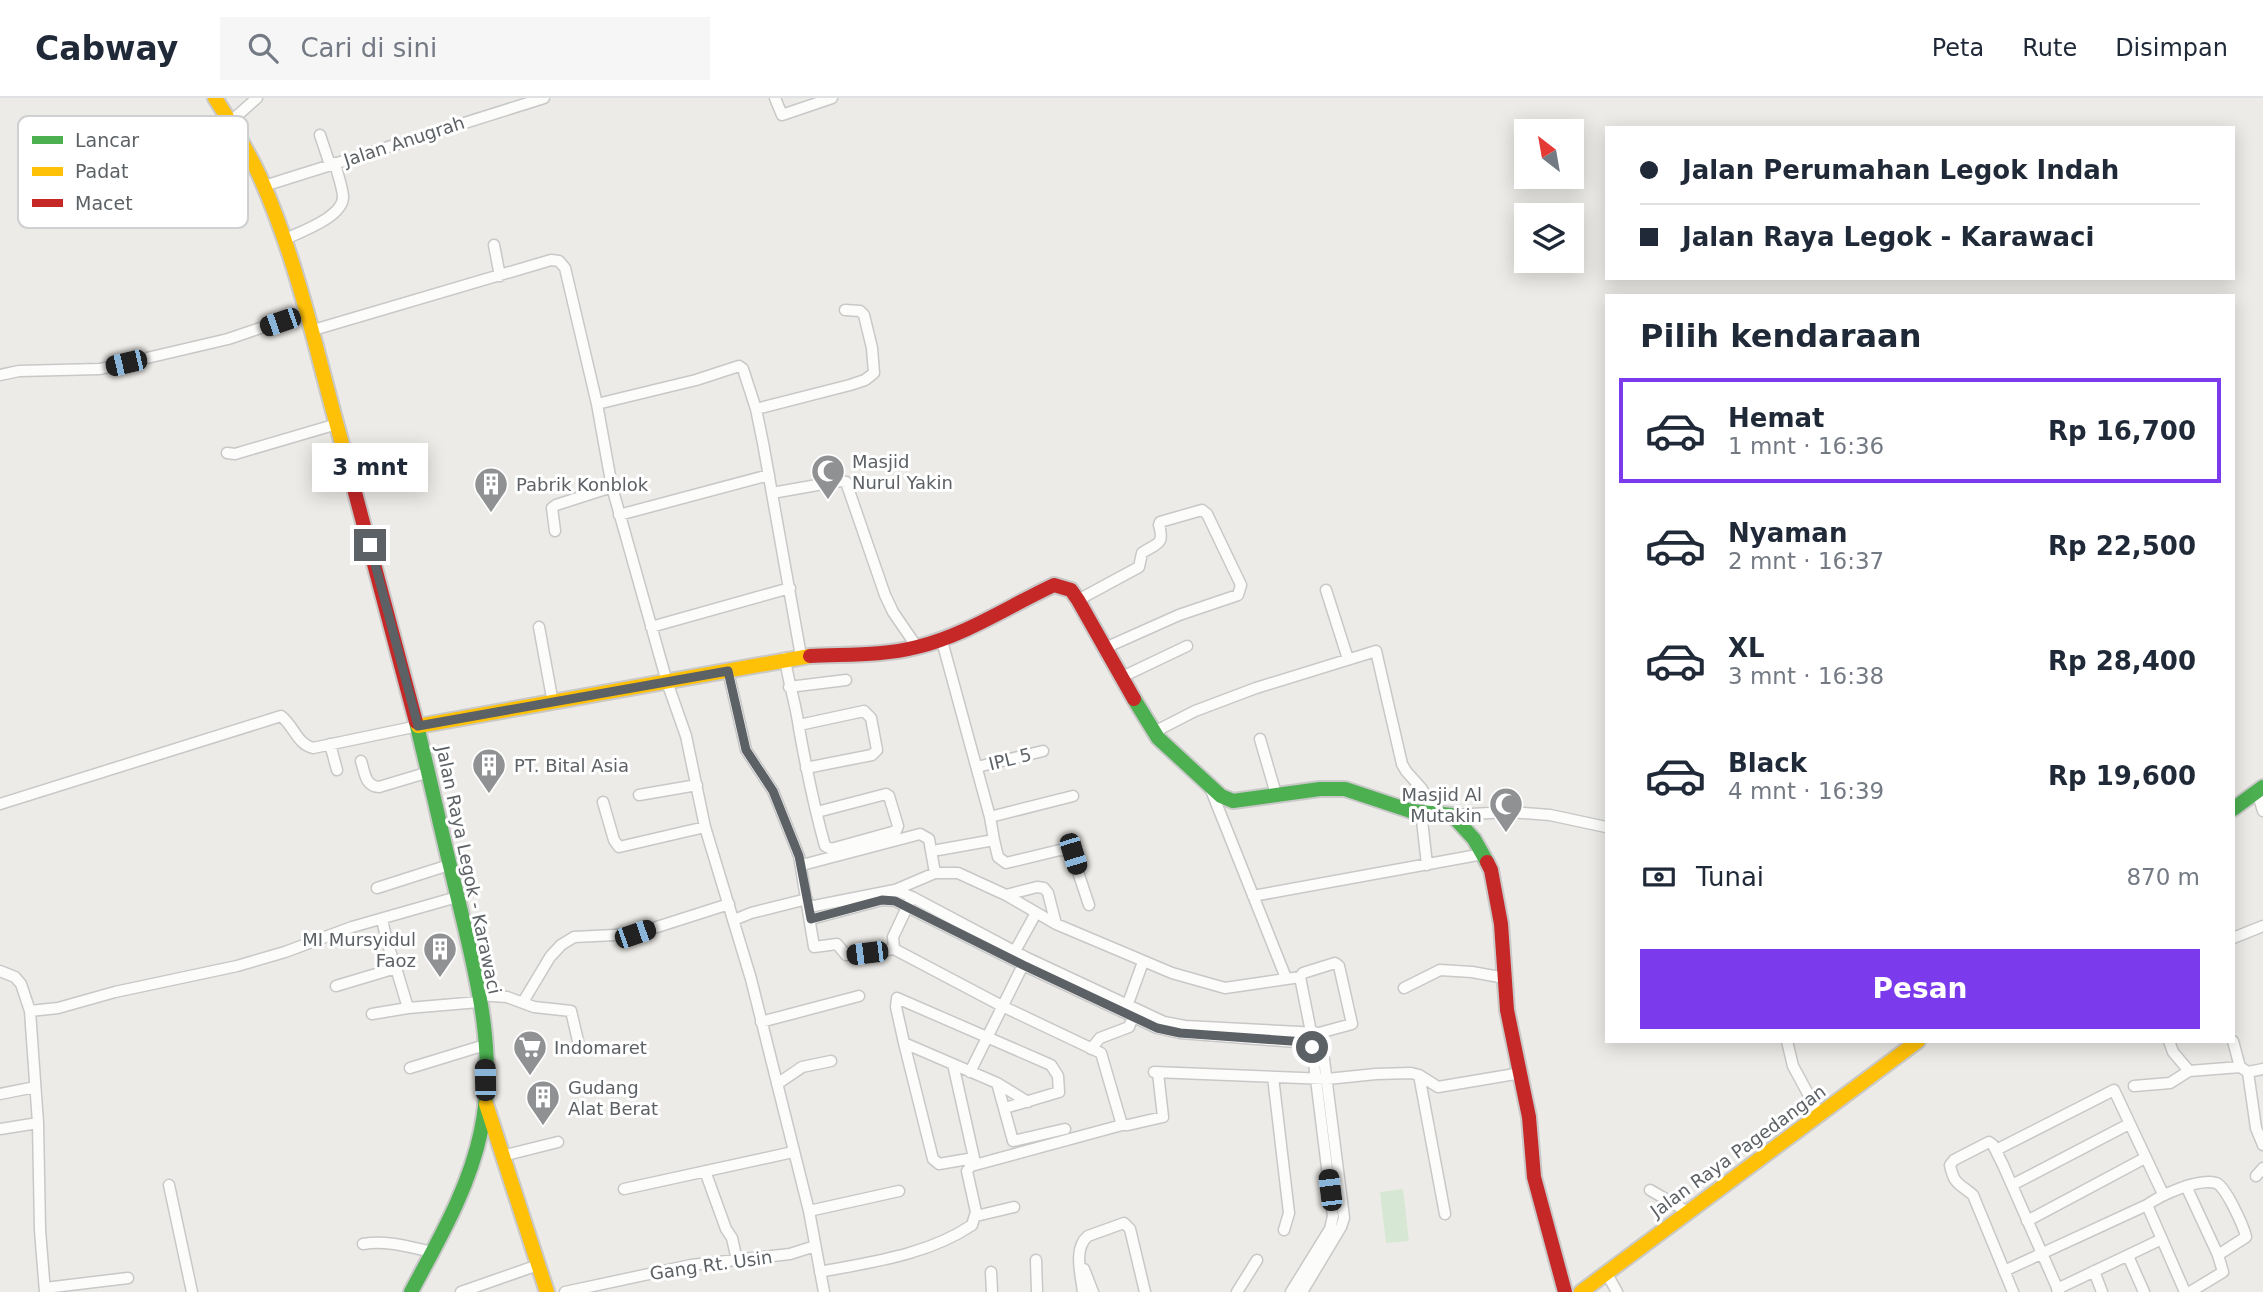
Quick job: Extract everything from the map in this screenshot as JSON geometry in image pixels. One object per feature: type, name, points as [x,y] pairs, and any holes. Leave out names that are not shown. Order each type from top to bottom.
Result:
[{"type":"street","name":"Jalan Raya Legok - Karawaci","points":[[215,98],[226,116]]},
{"type":"street","points":[[237,116],[257,98]]},
{"type":"street","points":[[775,98],[782,115],[832,98]]},
{"type":"street","name":"Jalan Anugrah","points":[[264,186],[539,99]]},
{"type":"street","points":[[284,240],[337,211],[343,196],[320,135]]},
{"type":"street","name":"Jalan Raya Legok - Karawaci","points":[[248,156],[264,186],[284,240],[418,726],[457,897],[485,1045],[485,1104],[480,1140],[432,1252],[411,1292]]},
{"type":"street","points":[[494,245],[500,276]]},
{"type":"street","points":[[310,331],[551,260],[559,261],[565,268],[597,404],[619,515],[667,682],[686,736],[705,827],[734,920],[809,1211],[824,1292]]},
{"type":"street","points":[[756,410],[850,385],[865,380],[874,373],[872,348],[864,314],[845,310]]},
{"type":"street","points":[[0,374],[100,369],[228,340],[305,313]]},
{"type":"street","points":[[597,404],[696,380],[738,366],[743,369],[756,410],[801,656]]},
{"type":"street","points":[[227,453],[235,454],[337,425]]},
{"type":"street","points":[[619,515],[769,475]]},
{"type":"street","points":[[772,493],[846,482],[885,595],[917,648]]},
{"type":"street","points":[[555,531],[552,508],[612,487]]},
{"type":"street","points":[[1078,600],[1139,567],[1142,553],[1160,542],[1160,522],[1195,510],[1202,510],[1207,514],[1241,585],[1238,595],[1179,615],[1105,648]]},
{"type":"street","points":[[0,804],[281,716],[301,742],[313,748],[785,658],[882,653],[917,648],[942,641],[1054,585],[1071,590],[1078,600],[1154,732],[1210,787],[1233,801],[1320,789],[1345,789],[1411,811],[1452,816],[1522,813],[1550,815],[1605,827]]},
{"type":"street","points":[[651,627],[790,589]]},
{"type":"street","points":[[1326,590],[1348,659]]},
{"type":"street","points":[[539,627],[553,703]]},
{"type":"street","points":[[942,641],[990,817],[998,858],[1006,863],[1060,850],[1071,851],[1089,905]]},
{"type":"street","points":[[1122,677],[1187,646]]},
{"type":"street","points":[[1154,732],[1195,711],[1374,650],[1377,652],[1402,764],[1422,789],[1427,811],[1427,865]]},
{"type":"street","points":[[785,658],[806,768],[825,846],[831,849],[896,831],[898,826],[889,796],[886,794],[817,811]]},
{"type":"street","points":[[728,671],[746,750],[773,791],[802,865],[815,948],[837,944],[846,955],[894,949],[1002,1006],[1101,1053],[1122,1125]]},
{"type":"street","points":[[789,687],[846,680]]},
{"type":"street","points":[[799,725],[864,711],[871,718],[877,750],[872,754],[806,768]]},
{"type":"street","points":[[1260,739],[1276,794]]},
{"type":"street","points":[[330,744],[337,770]]},
{"type":"street","name":"IPL 5","points":[[977,767],[1043,751]]},
{"type":"street","points":[[361,761],[372,786],[379,787],[429,772]]},
{"type":"street","points":[[639,795],[697,785]]},
{"type":"street","points":[[1210,787],[1286,978]]},
{"type":"street","points":[[2235,808],[2260,789],[2263,811]]},
{"type":"street","points":[[990,817],[1073,796]]},
{"type":"street","points":[[603,802],[614,840],[619,847],[705,827]]},
{"type":"street","points":[[1452,816],[1475,839],[1491,870],[1501,924],[1507,1010],[1529,1117],[1534,1177],[1564,1292]]},
{"type":"street","points":[[802,865],[920,834],[929,839],[935,873]]},
{"type":"street","points":[[939,850],[994,840]]},
{"type":"street","points":[[1253,896],[1483,854]]},
{"type":"street","points":[[377,888],[449,865]]},
{"type":"street","points":[[811,919],[857,902],[892,895],[935,873],[958,873],[1006,895],[1056,924],[1143,962],[1225,988],[1300,976],[1335,963],[1339,966],[1352,1024],[1315,1033],[1185,1026],[1128,1011]]},
{"type":"street","points":[[1006,895],[1037,887],[1044,888],[1048,892],[1056,924]]},
{"type":"street","points":[[892,895],[1015,951],[1025,962]]},
{"type":"street","points":[[30,1011],[58,1008],[115,992],[237,967],[352,927],[457,897]]},
{"type":"street","points":[[734,920],[751,913],[808,903],[857,902]]},
{"type":"street","points":[[894,949],[893,937],[910,902]]},
{"type":"street","points":[[910,902],[1157,1028],[1180,1033],[1308,1043],[1312,1047],[1322,1079],[1334,1216],[1330,1229],[1291,1292]]},
{"type":"street","points":[[523,1002],[550,957],[561,945],[575,937],[635,934],[729,904]]},
{"type":"street","points":[[1015,951],[1036,913]]},
{"type":"street","points":[[382,919],[408,1008]]},
{"type":"street","points":[[2235,937],[2263,926]]},
{"type":"street","points":[[970,1072],[1025,962]]},
{"type":"street","points":[[1091,1049],[1100,1038],[1129,1027],[1128,1011],[1143,962]]},
{"type":"street","points":[[336,986],[396,968]]},
{"type":"street","points":[[1404,989],[1440,970],[1505,978]]},
{"type":"street","points":[[0,971],[21,984],[30,1011],[45,1290],[128,1278]]},
{"type":"street","points":[[1300,976],[1315,1033],[1344,1218],[1302,1292]]},
{"type":"street","points":[[761,1022],[859,996]]},
{"type":"street","points":[[372,1014],[507,997],[543,1009],[565,1009],[571,1012],[579,1045]]},
{"type":"street","points":[[953,1064],[974,1157],[940,1164],[933,1159],[904,1043],[896,1007],[897,998],[1051,1065],[1056,1073],[1059,1092],[1005,1108]]},
{"type":"street","points":[[904,1043],[997,1083],[1027,1102]]},
{"type":"street","points":[[1787,1043],[1793,1066],[1819,1114]]},
{"type":"street","name":"Jalan Raya Pagedangan","points":[[1581,1292],[1915,1043]]},
{"type":"street","points":[[2170,1043],[2173,1052],[2189,1071]]},
{"type":"street","points":[[2234,1043],[2244,1070],[2256,1128],[2263,1145]]},
{"type":"street","points":[[410,1068],[485,1045]]},
{"type":"street","points":[[777,1084],[802,1067],[831,1061]]},
{"type":"street","points":[[2134,1086],[2170,1083],[2182,1078],[2189,1071],[2263,1069]]},
{"type":"street","points":[[820,1272],[922,1249],[972,1226],[976,1216],[967,1171],[971,1166],[1122,1125],[1163,1117],[1155,1073],[1322,1079],[1376,1074],[1419,1075],[1438,1087],[1521,1073]]},
{"type":"street","points":[[1419,1075],[1445,1214]]},
{"type":"street","points":[[1273,1077],[1289,1213],[1284,1230]]},
{"type":"street","points":[[997,1083],[1013,1141],[1065,1129]]},
{"type":"street","points":[[0,1094],[35,1087]]},
{"type":"street","points":[[1996,1150],[2113,1090],[2163,1194]]},
{"type":"street","points":[[485,1104],[547,1292]]},
{"type":"street","points":[[0,1129],[38,1123]]},
{"type":"street","points":[[2012,1185],[2129,1124]]},
{"type":"street","points":[[502,1156],[558,1142]]},
{"type":"street","points":[[2013,1292],[1973,1195],[1958,1185],[1950,1164],[1959,1156],[1989,1142],[1996,1150],[2058,1290],[2162,1239]]},
{"type":"street","points":[[624,1189],[793,1152]]},
{"type":"street","points":[[2027,1221],[2145,1158]]},
{"type":"street","points":[[705,1171],[726,1229],[732,1238],[737,1260]]},
{"type":"street","points":[[2004,1270],[2147,1205],[2163,1194],[2186,1186],[2214,1183],[2219,1185],[2244,1228],[2246,1237],[2218,1255]]},
{"type":"street","points":[[169,1185],[192,1292]]},
{"type":"street","points":[[2147,1205],[2188,1292],[2223,1272],[2218,1255],[2186,1186]]},
{"type":"street","points":[[1650,1190],[1688,1212]]},
{"type":"street","points":[[809,1211],[900,1191]]},
{"type":"street","points":[[976,1216],[1014,1207]]},
{"type":"street","points":[[1083,1292],[1080,1245],[1088,1236],[1124,1223],[1130,1229],[1145,1292]]},
{"type":"street","points":[[363,1244],[396,1244],[432,1252]]},
{"type":"street","name":"Gang Rt. Usin","points":[[565,1292],[691,1265],[790,1254],[815,1246]]},
{"type":"street","points":[[2128,1256],[2144,1292]]},
{"type":"street","points":[[1036,1260],[1037,1292]]},
{"type":"street","points":[[1237,1292],[1257,1260]]},
{"type":"street","points":[[1080,1262],[1093,1292]]},
{"type":"street","points":[[462,1292],[538,1265]]},
{"type":"street","points":[[2094,1271],[2102,1292]]},
{"type":"street","points":[[991,1272],[992,1292]]},
{"type":"street","points":[[1606,1272],[1617,1292]]},
{"type":"green space","points":[[1403,1189],[1409,1241],[1386,1243],[1380,1192]]},
{"type":"traffic: fast","points":[[1134,699],[1158,738],[1221,796],[1233,801],[1320,789],[1345,789],[1411,811],[1452,815],[1474,839],[1487,862]]},
{"type":"traffic: fast","points":[[411,1292],[452,1214],[469,1173],[481,1131],[487,1068],[475,972],[416,722]]},
{"type":"traffic: fast","points":[[2235,808],[2263,787]]},
{"type":"traffic: slow","points":[[215,98],[226,116]]},
{"type":"traffic: slow","points":[[248,153],[274,210],[297,278],[344,451]]},
{"type":"traffic: slow","points":[[418,726],[810,656]]},
{"type":"traffic: slow","points":[[1581,1292],[1915,1043]]},
{"type":"traffic: slow","points":[[486,1104],[547,1292]]},
{"type":"traffic: jam","points":[[344,451],[416,722]]},
{"type":"traffic: jam","points":[[810,656],[891,652],[935,642],[970,628],[1054,585],[1071,590],[1134,699]]},
{"type":"traffic: jam","points":[[1487,862],[1491,870],[1501,924],[1507,1010],[1529,1117],[1534,1177],[1565,1292]]},
{"type":"place","name":"Masjid Nurul Yakin","points":[[828,501]]},
{"type":"place","name":"Pabrik Konblok","points":[[491,514]]},
{"type":"place","name":"PT. Bital Asia","points":[[489,795]]},
{"type":"place","name":"Masjid Al Mutakin","points":[[1506,834]]},
{"type":"place","name":"MI Mursyidul Faoz","points":[[440,979]]},
{"type":"place","name":"Indomaret","points":[[530,1077]]},
{"type":"place","name":"Gudang Alat Berat","points":[[543,1127]]},
{"type":"route","points":[[370,545],[418,726],[728,671],[746,750],[773,791],[799,856],[811,919],[882,900],[895,901],[1157,1028],[1180,1033],[1305,1042],[1312,1047]]}]
